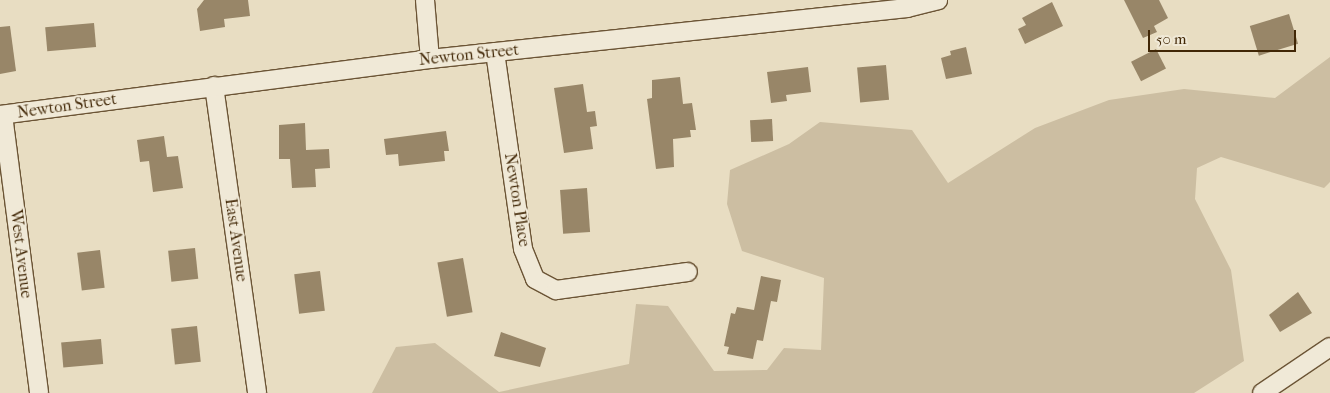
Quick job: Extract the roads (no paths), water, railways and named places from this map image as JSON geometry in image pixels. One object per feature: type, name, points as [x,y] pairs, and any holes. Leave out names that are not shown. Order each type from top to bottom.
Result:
[{"type":"street","points":[[425,0],[430,59]]},
{"type":"street","name":"Newton Street","points":[[1,115],[430,59],[907,8],[938,0]]},
{"type":"street","name":"Newton Place","points":[[495,52],[523,249],[535,279],[556,290],[688,272]]},
{"type":"street","name":"East Avenue","points":[[214,86],[257,393]]},
{"type":"street","name":"West Avenue","points":[[1,115],[39,393]]},
{"type":"street","points":[[1262,393],[1330,347]]}]
